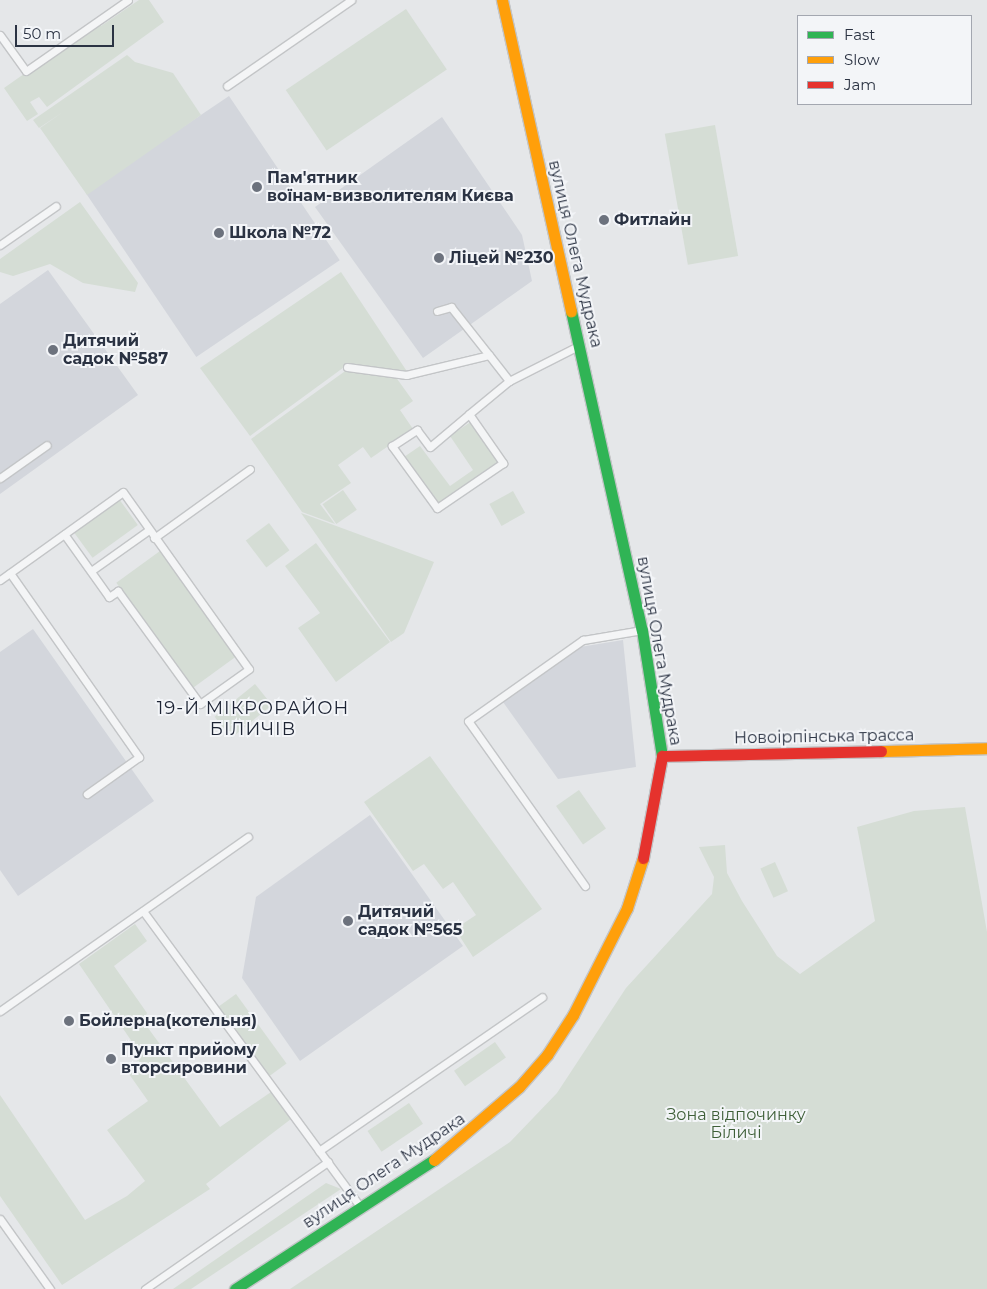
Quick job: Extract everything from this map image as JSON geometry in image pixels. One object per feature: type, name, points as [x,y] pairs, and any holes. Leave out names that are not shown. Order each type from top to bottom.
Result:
[{"type":"main road","name":"вулиця Олега Мудрака","points":[[235,1289],[361,1207],[475,1129],[519,1088],[568,1024],[627,908],[643,858],[662,756],[642,630],[502,0]]},
{"type":"main road","name":"Новоірпінська трасса","points":[[662,756],[987,748]]},
{"type":"lane","points":[[0,34],[26,71],[128,0]]},
{"type":"lane","points":[[227,86],[351,0]]},
{"type":"lane","points":[[0,245],[56,206]]},
{"type":"lane","points":[[437,311],[452,307],[509,381]]},
{"type":"lane","points":[[469,414],[503,463],[437,508],[392,446],[417,430],[430,448],[469,414],[509,381],[579,346]]},
{"type":"lane","points":[[347,367],[406,375],[489,355]]},
{"type":"lane","points":[[0,478],[47,445]]},
{"type":"lane","points":[[154,538],[250,469]]},
{"type":"lane","points":[[0,580],[64,534],[123,492],[249,669],[200,704],[118,591],[109,597],[64,534]]},
{"type":"lane","points":[[91,571],[149,530]]},
{"type":"lane","points":[[10,573],[139,757],[87,794]]},
{"type":"lane","points":[[585,886],[468,721],[583,640],[642,630]]},
{"type":"lane","points":[[0,1011],[248,837]]},
{"type":"lane","points":[[143,911],[361,1207]]},
{"type":"lane","points":[[319,1151],[542,997]]},
{"type":"lane","points":[[144,1289],[328,1162]]},
{"type":"lane","points":[[0,1219],[50,1289]]},
{"type":"shaded area","name":"Школа №72","points":[[229,96],[340,260],[196,357],[86,193]]},
{"type":"shaded area","name":"Ліцей №230","points":[[442,117],[522,235],[532,281],[423,358],[315,207]]},
{"type":"shaded area","name":"Дитячий садок №587","points":[[48,270],[138,395],[0,494],[0,304]]},
{"type":"shaded area","points":[[33,629],[154,801],[18,896],[0,870],[0,652]]},
{"type":"shaded area","points":[[623,640],[636,767],[558,779],[503,702],[580,647]]},
{"type":"shaded area","name":"Дитячий садок №565","points":[[370,815],[463,946],[300,1061],[242,978],[256,897]]},
{"type":"green space","points":[[139,0],[149,0],[164,22],[47,107],[39,97],[30,102],[38,114],[27,121],[4,88],[98,22],[101,26]]},
{"type":"green space","points":[[406,9],[447,70],[327,151],[286,90]]},
{"type":"green space","points":[[127,55],[135,62],[173,73],[201,115],[87,195],[40,128],[63,112],[39,128],[33,120]]},
{"type":"green space","points":[[715,125],[738,256],[688,265],[665,134]]},
{"type":"green space","points":[[80,202],[138,283],[135,292],[83,283],[50,264],[13,276],[0,272],[0,259]]},
{"type":"green space","points":[[341,272],[408,373],[347,365],[250,436],[200,368]]},
{"type":"green space","points":[[348,369],[395,376],[413,401],[400,410],[413,429],[371,458],[363,447],[338,465],[351,483],[320,504],[335,524],[302,512],[251,439]]},
{"type":"green space","points":[[472,421],[501,462],[438,505],[404,457],[420,446],[450,486],[473,470],[450,436]]},
{"type":"green space","points":[[343,490],[357,510],[336,524],[323,504]]},
{"type":"green space","points":[[513,491],[525,513],[502,526],[489,504]]},
{"type":"green space","points":[[119,499],[138,525],[93,558],[74,532]]},
{"type":"green space","points":[[301,513],[434,562],[404,633],[391,642]]},
{"type":"green space","points":[[269,523],[289,550],[266,568],[246,540]]},
{"type":"green space","points":[[316,543],[390,642],[336,682],[298,628],[320,613],[285,566]]},
{"type":"green space","points":[[160,551],[236,656],[193,688],[116,583]]},
{"type":"green space","points":[[255,684],[272,705],[232,738],[215,717]]},
{"type":"green space","points":[[430,756],[542,909],[473,957],[455,929],[476,915],[453,882],[443,889],[424,864],[413,871],[364,802]]},
{"type":"green space","points":[[579,790],[606,829],[583,845],[556,806]]},
{"type":"green space","name":"Зона відпочинку Біличі","points":[[965,807],[987,932],[987,1289],[290,1289],[510,1142],[557,1093],[626,988],[712,894],[714,877],[699,847],[725,845],[727,873],[742,901],[777,956],[800,974],[875,921],[857,827],[914,811]]},
{"type":"green space","points":[[775,862],[788,891],[773,898],[760,869]]},
{"type":"green space","points":[[135,924],[147,941],[114,966],[147,1013],[143,1021],[220,1127],[271,1092],[291,1119],[206,1184],[210,1189],[62,1285],[0,1196],[0,1095],[85,1220],[127,1196],[145,1181],[107,1130],[148,1101],[129,1074],[141,1055],[79,964]]},
{"type":"green space","points":[[236,994],[287,1064],[267,1078],[217,1008]]},
{"type":"green space","points":[[495,1042],[506,1058],[465,1086],[454,1071]]},
{"type":"green space","points":[[409,1103],[423,1124],[382,1152],[368,1131]]},
{"type":"green space","points":[[326,1183],[341,1189],[191,1289],[173,1289]]},
{"type":"traffic: fast","points":[[571,311],[642,630],[662,756]]},
{"type":"traffic: fast","points":[[235,1289],[434,1160]]},
{"type":"traffic: slow","points":[[502,0],[571,311]]},
{"type":"traffic: slow","points":[[881,751],[987,748]]},
{"type":"traffic: slow","points":[[434,1160],[519,1087],[547,1055],[573,1015],[627,908],[643,858]]},
{"type":"traffic: jam","points":[[643,858],[662,756],[881,751]]},
{"type":"place","name":"Пам'ятник воїнам-визволителям Києва","points":[[257,187]]},
{"type":"place","name":"Фитлайн","points":[[604,220]]},
{"type":"place","name":"Школа №72","points":[[219,233]]},
{"type":"place","name":"Ліцей №230","points":[[439,258]]},
{"type":"place","name":"Дитячий садок №587","points":[[53,350]]},
{"type":"place","name":"Дитячий садок №565","points":[[348,921]]},
{"type":"place","name":"Бойлерна(котельня)","points":[[69,1021]]},
{"type":"place","name":"Пункт прийому вторсировини","points":[[111,1059]]},
{"type":"district","name":"19-Й МІКРОРАЙОН БІЛИЧІВ","points":[[253,720]]}]
